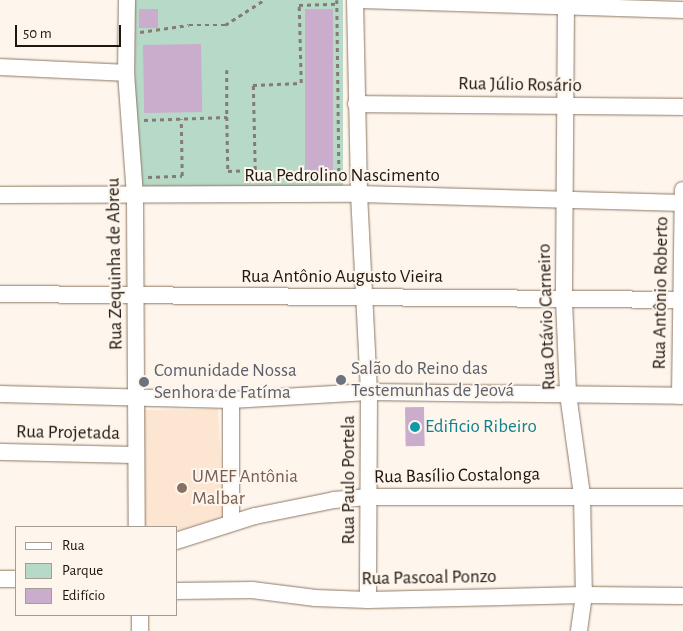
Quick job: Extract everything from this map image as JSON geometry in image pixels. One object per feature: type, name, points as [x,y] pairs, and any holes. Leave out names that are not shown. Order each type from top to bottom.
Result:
[{"type":"street","name":"Rua Zequinha de Abreu","points":[[127,0],[126,73],[135,198],[137,297],[137,526]]},
{"type":"street","name":"Rua Paulo Portela","points":[[355,0],[359,194],[369,392],[368,600]]},
{"type":"street","points":[[361,0],[566,3],[683,10]]},
{"type":"street","name":"Rua Otávio Carneiro","points":[[566,3],[564,301],[568,394],[582,495],[584,595],[579,631]]},
{"type":"street","points":[[0,67],[126,73]]},
{"type":"street","name":"Rua Júlio Rosário","points":[[356,104],[683,107]]},
{"type":"street","name":"Rua Pedrolino Nascimento","points":[[0,195],[135,198],[359,194],[564,199],[683,199]]},
{"type":"street","name":"Rua Antônio Roberto","points":[[682,396],[683,199]]},
{"type":"street","name":"Rua Antônio Augusto Vieira","points":[[0,294],[137,297],[364,295],[564,301],[683,300]]},
{"type":"street","points":[[0,394],[232,400],[369,392],[682,396]]},
{"type":"street","points":[[231,523],[232,400]]},
{"type":"street","name":"Rua Projetada","points":[[0,452],[136,454]]},
{"type":"street","name":"Rua Basílio Costalonga","points":[[178,540],[231,523],[299,506],[370,496],[582,495],[683,497]]},
{"type":"street","points":[[0,579],[15,579]]},
{"type":"street","name":"Rua Pascoal Ponzo","points":[[178,591],[252,590],[316,598],[368,600],[584,595],[683,596]]},
{"type":"street","points":[[140,616],[140,631]]},
{"type":"path","points":[[140,42],[140,32],[189,25],[225,25],[264,0]]},
{"type":"path","points":[[337,0],[339,172]]},
{"type":"path","points":[[227,70],[228,171],[255,170],[253,85],[301,83],[300,5],[337,4]]},
{"type":"path","points":[[142,110],[143,129]]},
{"type":"path","points":[[142,120],[227,118]]},
{"type":"path","points":[[144,177],[182,176],[180,119]]},
{"type":"shaded area","points":[[218,409],[224,517],[178,530],[178,526],[141,526],[141,410]]},
{"type":"green space","points":[[135,0],[343,0],[343,194],[135,194]]},
{"type":"building","points":[[139,9],[158,9],[158,28],[139,28]]},
{"type":"building","points":[[305,9],[333,9],[333,172],[305,172]]},
{"type":"building","points":[[201,44],[202,112],[144,113],[143,45]]},
{"type":"building","name":"Edificio Ribeiro","points":[[405,407],[424,407],[425,446],[406,446]]},
{"type":"place","name":"Salão do Reino das Testemunhas de Jeová","points":[[341,380]]},
{"type":"place","name":"Comunidade Nossa Senhora de Fatíma","points":[[144,382]]},
{"type":"place","name":"Edificio Ribeiro","points":[[415,427]]},
{"type":"place","name":"UMEF Antônia Malbar","points":[[182,488]]}]
